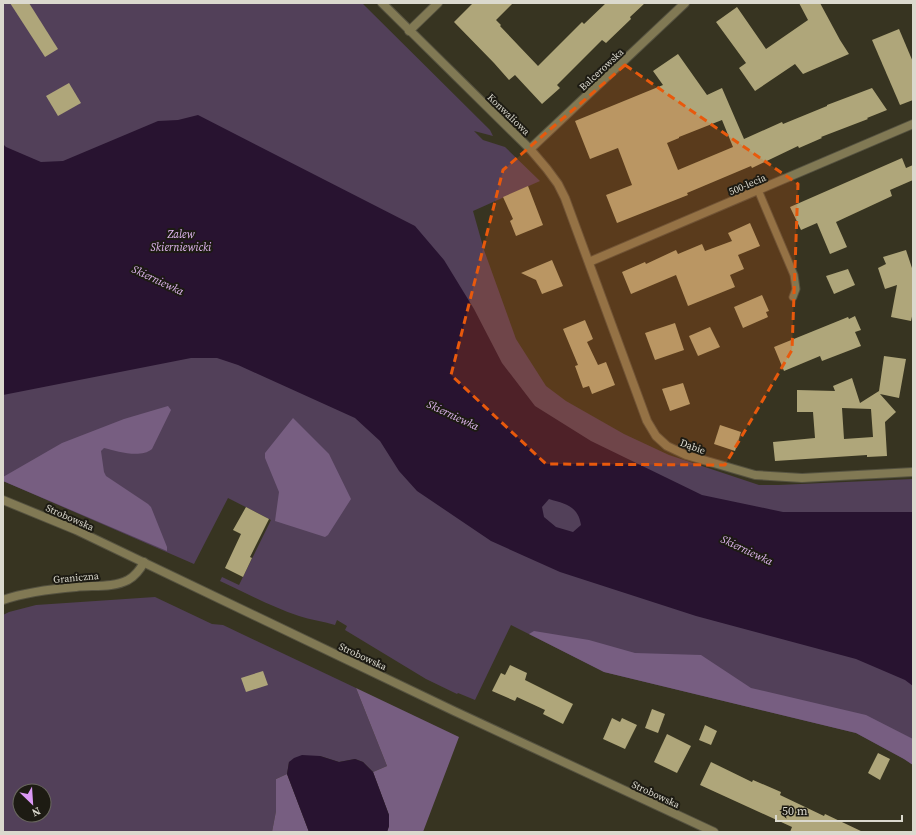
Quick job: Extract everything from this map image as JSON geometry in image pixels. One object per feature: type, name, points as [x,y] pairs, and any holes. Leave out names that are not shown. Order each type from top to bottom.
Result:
[{"type":"street","name":"Konwaliowa","points":[[382,3],[530,149],[548,169],[558,184],[589,262]]},
{"type":"street","points":[[409,31],[438,3]]},
{"type":"street","name":"Balcerowska","points":[[530,149],[685,3]]},
{"type":"street","name":"500-lecia","points":[[589,262],[913,124]]},
{"type":"street","name":"Dąbie","points":[[589,262],[647,421],[656,436],[667,446],[686,455],[755,475],[802,478],[913,472]]},
{"type":"street","name":"Strobowska","points":[[3,500],[70,528],[144,562],[454,711],[714,832]]},
{"type":"street","name":"Graniczna","points":[[3,600],[57,589],[115,584],[127,580],[141,570],[144,562]]},
{"type":"lane","points":[[758,190],[794,275],[796,289],[793,297]]},
{"type":"highlighted area","points":[[625,65],[798,184],[792,350],[725,465],[546,464],[451,375],[503,170]]},
{"type":"shaded area","points":[[3,3],[362,3],[490,130],[493,136],[474,131],[483,140],[505,147],[540,181],[473,211],[484,250],[516,339],[546,386],[566,401],[624,434],[669,455],[759,485],[913,479],[913,765],[856,733],[604,672],[511,625],[475,700],[458,693],[457,694],[426,679],[345,630],[347,626],[337,620],[335,625],[299,616],[220,581],[222,577],[239,585],[271,520],[228,498],[194,564],[3,481]]},
{"type":"shaded area","points":[[168,406],[171,410],[152,449],[147,452],[135,454],[104,448],[101,451],[106,476],[151,507],[167,547],[167,551],[3,481],[3,477],[62,443],[124,419]]},
{"type":"shaded area","points":[[293,418],[329,454],[351,499],[328,535],[325,537],[275,521],[279,492],[265,458],[265,453]]},
{"type":"shaded area","points":[[155,597],[212,624],[223,625],[356,688],[387,766],[373,772],[363,762],[355,759],[339,762],[320,756],[289,762],[287,774],[276,779],[276,811],[272,832],[3,832],[3,615],[36,605]]},
{"type":"shaded area","points":[[534,631],[589,640],[635,653],[701,655],[751,688],[866,715],[913,739],[913,765],[856,733],[604,672],[529,634]]},
{"type":"shaded area","points":[[356,688],[459,737],[423,832],[387,832],[389,826],[389,815],[373,772],[387,766]]},
{"type":"shaded area","points":[[287,774],[309,832],[272,832],[276,811],[276,779]]},
{"type":"water","name":"Zalew Skierniewicki","points":[[198,115],[415,226],[444,260],[474,309],[502,363],[535,406],[591,441],[702,495],[783,512],[913,512],[913,686],[905,680],[856,659],[696,616],[560,572],[491,541],[417,491],[399,471],[380,441],[355,418],[238,365],[217,358],[191,358],[3,395],[3,144],[6,147],[41,162],[63,161],[158,121],[178,120]],"holes":[[[549,499],[566,504],[574,510],[581,525],[573,532],[556,527],[544,517],[542,507]]]},
{"type":"water","points":[[302,755],[320,756],[339,762],[355,759],[363,762],[373,772],[389,815],[389,826],[387,832],[309,832],[287,774],[289,762]]},
{"type":"building","points":[[10,3],[29,3],[58,49],[45,57]]},
{"type":"building","points":[[473,3],[513,3],[496,20],[538,66],[582,22],[584,24],[606,3],[645,3],[606,43],[602,40],[557,85],[560,88],[542,104],[515,75],[509,80],[454,22]]},
{"type":"building","points":[[799,3],[820,3],[849,54],[803,74],[795,64],[755,91],[739,68],[746,63],[716,22],[737,7],[766,49],[808,20]]},
{"type":"building","points":[[899,29],[913,62],[913,100],[900,105],[872,40]]},
{"type":"building","points":[[678,54],[707,95],[722,88],[744,139],[782,122],[783,124],[872,88],[887,110],[821,137],[822,138],[799,148],[798,146],[752,168],[751,166],[687,193],[688,195],[617,223],[606,195],[632,185],[618,148],[590,159],[575,121],[663,85],[653,71]],"holes":[[[722,120],[733,147],[678,170],[667,143]]]},
{"type":"building","points":[[69,83],[81,103],[58,116],[46,96]]},
{"type":"building","points":[[902,158],[906,168],[913,165],[913,180],[890,190],[892,196],[836,222],[847,247],[830,254],[817,223],[801,230],[790,207]]},
{"type":"building","points":[[528,186],[543,225],[516,236],[510,221],[513,219],[503,197]]},
{"type":"building","points":[[750,223],[760,246],[738,255],[744,269],[730,275],[735,287],[688,306],[676,275],[631,294],[622,272],[645,262],[646,264],[676,250],[678,254],[702,244],[705,251],[732,241],[728,233]]},
{"type":"building","points":[[906,250],[913,271],[913,312],[911,321],[891,317],[897,285],[885,289],[878,268],[886,264],[883,257]]},
{"type":"building","points":[[552,260],[563,286],[542,294],[536,280],[521,273]]},
{"type":"building","points":[[848,269],[855,285],[834,294],[826,276]]},
{"type":"building","points":[[762,295],[769,311],[766,312],[768,317],[743,328],[734,307]]},
{"type":"building","points":[[855,316],[861,330],[855,332],[861,346],[822,361],[820,356],[784,371],[774,347],[848,317],[849,319]]},
{"type":"building","points":[[585,320],[593,339],[587,342],[598,365],[606,362],[615,385],[592,394],[589,386],[583,388],[575,366],[578,365],[563,329]]},
{"type":"building","points":[[675,323],[684,350],[655,360],[645,333]]},
{"type":"building","points":[[710,327],[720,347],[698,356],[689,336]]},
{"type":"building","points":[[884,356],[906,359],[899,398],[880,394],[896,412],[885,422],[887,456],[867,457],[867,455],[775,461],[773,442],[815,438],[813,412],[797,412],[797,390],[835,391],[833,386],[852,378],[860,403],[879,391]],"holes":[[[842,408],[871,409],[873,437],[844,439]]]},
{"type":"building","points":[[683,383],[690,404],[670,411],[662,389]]},
{"type":"building","points":[[720,425],[741,432],[735,451],[714,444]]},
{"type":"building","points":[[246,507],[269,519],[250,557],[252,558],[243,577],[225,568],[241,534],[233,530]]},
{"type":"building","points":[[510,665],[527,673],[525,680],[573,704],[563,724],[543,714],[545,710],[517,697],[515,701],[492,691],[501,673],[505,675]]},
{"type":"building","points":[[263,671],[268,685],[246,692],[241,678]]},
{"type":"building","points":[[652,709],[665,714],[658,733],[645,728]]},
{"type":"building","points":[[612,718],[620,722],[622,718],[637,725],[625,749],[603,739]]},
{"type":"building","points":[[705,725],[717,731],[711,745],[699,740]]},
{"type":"building","points":[[667,734],[691,746],[677,773],[654,762]]},
{"type":"building","points":[[878,753],[890,759],[880,780],[868,773]]},
{"type":"building","points":[[711,762],[752,782],[753,780],[781,792],[780,795],[824,816],[825,814],[863,832],[790,832],[792,827],[700,785]]},
{"type":"water label","name":"Skierniewka","points":[[158,280]]},
{"type":"water label","name":"Skierniewka","points":[[453,415]]},
{"type":"water label","name":"Skierniewka","points":[[747,550]]}]
